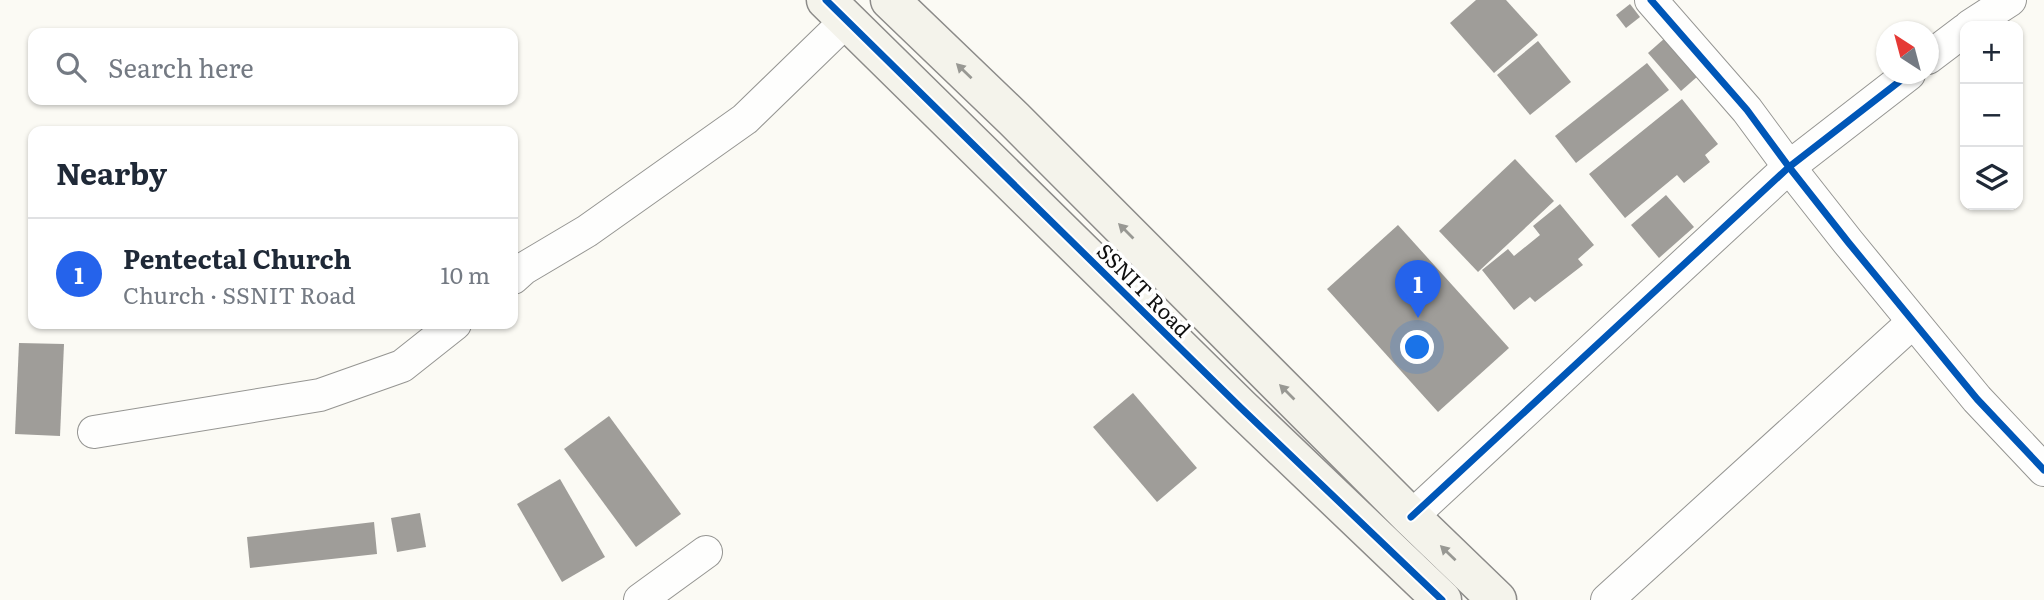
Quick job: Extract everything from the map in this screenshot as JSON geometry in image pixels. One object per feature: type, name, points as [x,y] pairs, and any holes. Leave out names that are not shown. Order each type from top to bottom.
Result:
[{"type":"street","name":"SSNIT Road","points":[[890,0],[1497,600]]},
{"type":"street","points":[[1651,0],[1747,110],[1913,322],[1978,399],[2044,470]]},
{"type":"street","points":[[1978,21],[2010,0]]},
{"type":"street","name":"SSNIT Road","points":[[837,10],[1241,408],[1441,600]]},
{"type":"street","points":[[518,274],[587,231],[746,119],[837,10]]},
{"type":"street","points":[[1939,50],[1960,34]]},
{"type":"street","points":[[1411,517],[1789,167],[1896,84]]},
{"type":"street","points":[[1606,600],[1913,322]]},
{"type":"street","points":[[94,432],[320,395],[402,366],[448,329]]},
{"type":"street","points":[[639,600],[706,552]]},
{"type":"building","points":[[1476,0],[1506,0],[1538,35],[1494,73],[1450,23]]},
{"type":"building","points":[[1630,4],[1640,17],[1626,28],[1616,15]]},
{"type":"building","points":[[1665,38],[1698,76],[1681,91],[1648,53]]},
{"type":"building","points":[[1538,41],[1571,82],[1530,115],[1497,75]]},
{"type":"building","points":[[1647,63],[1669,90],[1576,163],[1555,136]]},
{"type":"building","points":[[1682,99],[1718,144],[1705,155],[1710,162],[1684,183],[1677,175],[1625,218],[1589,174]]},
{"type":"building","points":[[1515,159],[1554,201],[1478,272],[1439,231]]},
{"type":"building","points":[[1666,195],[1694,227],[1659,258],[1631,225]]},
{"type":"building","points":[[1560,204],[1594,245],[1578,259],[1583,265],[1535,302],[1530,297],[1514,310],[1482,270],[1508,249],[1514,256],[1540,235],[1533,226]]},
{"type":"building","points":[[1398,225],[1509,348],[1438,412],[1327,289]]},
{"type":"building","points":[[19,343],[64,344],[60,436],[15,434]]},
{"type":"building","points":[[1133,393],[1197,468],[1157,502],[1093,427]]},
{"type":"building","points":[[609,416],[681,514],[636,547],[564,449]]},
{"type":"building","points":[[560,479],[605,557],[562,582],[517,504]]},
{"type":"building","points":[[420,513],[426,547],[397,552],[391,518]]},
{"type":"building","points":[[374,522],[377,554],[250,568],[247,537]]},
{"type":"cycle path","points":[[826,0],[1241,408],[1442,600]]},
{"type":"cycle path","points":[[1651,0],[1747,110],[1848,242],[1977,399],[2044,470]]},
{"type":"cycle path","points":[[1411,517],[1789,167],[1896,84]]},
{"type":"place","name":"Pentectal Church","points":[[1418,318]]}]
